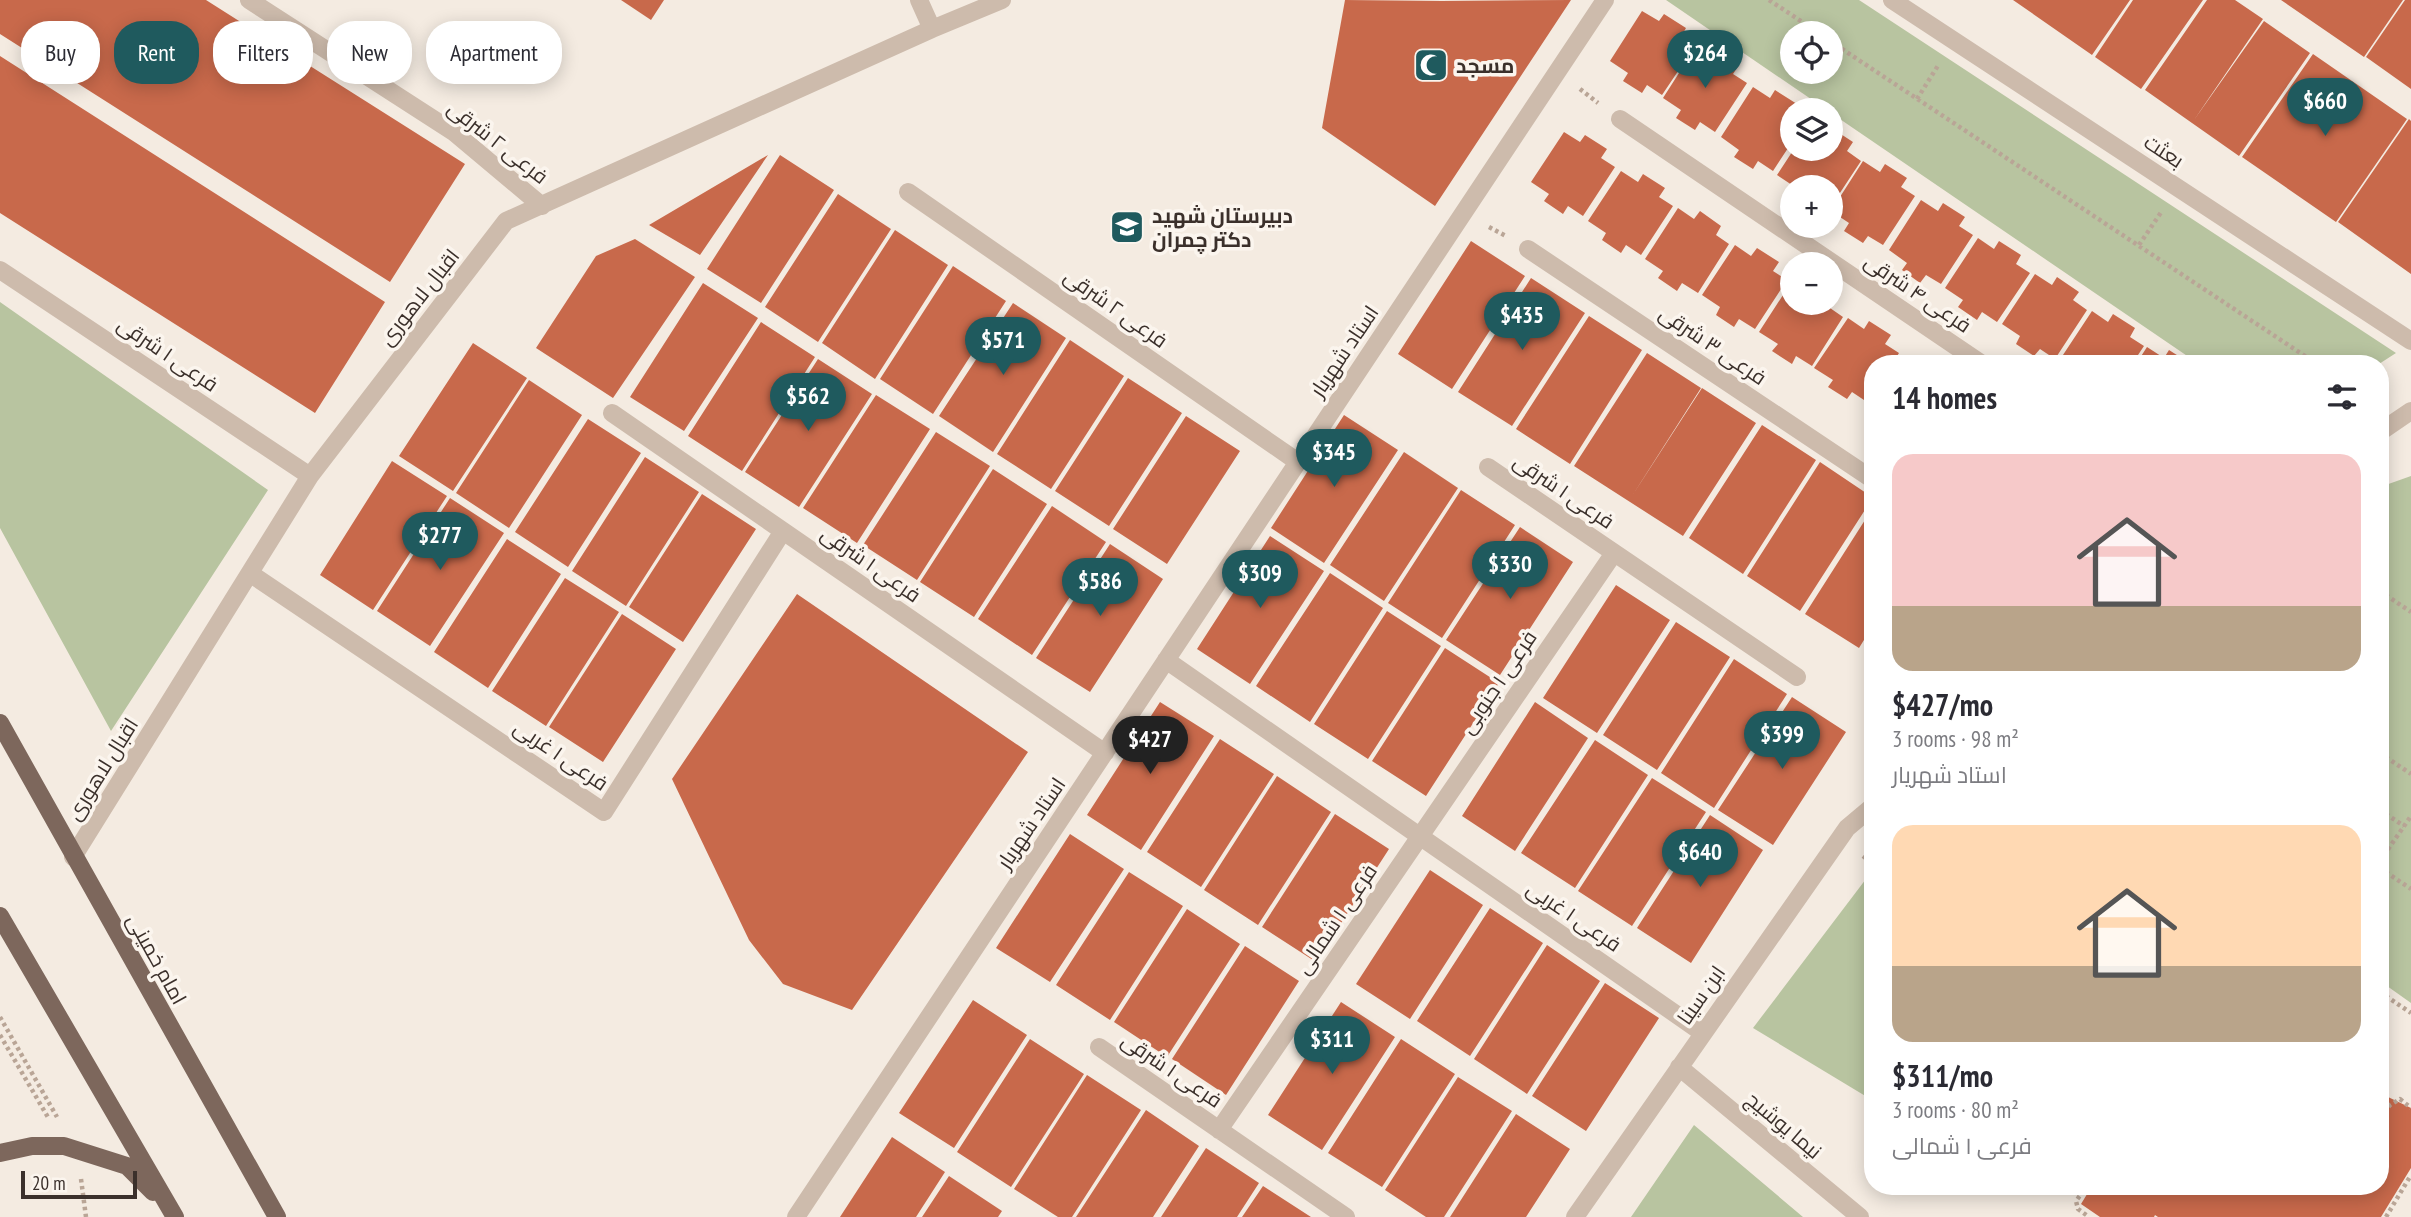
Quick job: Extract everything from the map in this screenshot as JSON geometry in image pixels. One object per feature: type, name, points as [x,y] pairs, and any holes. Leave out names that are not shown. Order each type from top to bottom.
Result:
[{"type":"main road","name":"امام خمینی","points":[[0,723],[277,1217]]},
{"type":"main road","points":[[0,916],[172,1213]]},
{"type":"main road","points":[[0,1153],[32,1146],[70,1148],[127,1166],[172,1213]]},
{"type":"street","name":"فرعی ۲ شرقی","points":[[249,0],[456,133],[542,205]]},
{"type":"street","points":[[919,0],[932,29]]},
{"type":"street","name":"اقبال لاهوری","points":[[73,857],[310,476],[506,222],[932,29],[1002,0]]},
{"type":"street","name":"استاد شهریار","points":[[796,1217],[1605,0]]},
{"type":"street","name":"بعثت","points":[[1892,0],[2411,341]]},
{"type":"street","name":"فرعی ۴ شرقی","points":[[1620,119],[1969,355]]},
{"type":"street","name":"فرعی ۲ شرقی","points":[[908,192],[1298,462]]},
{"type":"street","name":"فرعی ۳ شرقی","points":[[1528,249],[1864,474]]},
{"type":"street","name":"فرعی ۱ شرقی","points":[[0,271],[310,476]]},
{"type":"street","points":[[2389,426],[2411,411]]},
{"type":"street","name":"فرعی ۱ شرقی","points":[[612,413],[1105,753]]},
{"type":"street","name":"فرعی ۱ شرقی","points":[[1488,467],[1614,552]]},
{"type":"street","name":"فرعی ۱ غربی","points":[[251,574],[604,811],[783,531]]},
{"type":"street","points":[[1614,552],[1797,677]]},
{"type":"street","name":"فرعی ۱ جنوبی","points":[[1419,837],[1614,552]]},
{"type":"street","points":[[1166,660],[1419,837]]},
{"type":"street","name":"ابن سینا","points":[[1575,1217],[1847,828],[1864,814]]},
{"type":"street","name":"فرعی ۱ غربی","points":[[1419,837],[1703,1033]]},
{"type":"street","name":"فرعی ۱ شمالی","points":[[1219,1130],[1419,837]]},
{"type":"street","name":"فرعی ۱ شرقی","points":[[1099,1047],[1219,1130]]},
{"type":"street","name":"نیما یوشیج","points":[[1679,1067],[1860,1217]]},
{"type":"street","points":[[1219,1130],[1346,1217]]},
{"type":"path","points":[[1769,0],[1801,21]]},
{"type":"path","points":[[1843,50],[2304,355]]},
{"type":"path","points":[[1917,99],[1944,56]]},
{"type":"path","points":[[1557,72],[1620,119]]},
{"type":"path","points":[[2139,245],[2168,202]]},
{"type":"path","points":[[1464,213],[1528,249]]},
{"type":"path","points":[[2389,598],[2411,612]]},
{"type":"path","points":[[2389,759],[2411,774]]},
{"type":"path","points":[[2389,816],[2404,826]]},
{"type":"path","points":[[2389,848],[2411,816]]},
{"type":"path","points":[[2389,874],[2411,889]]},
{"type":"path","points":[[2389,998],[2411,1013]]},
{"type":"path","points":[[0,1017],[70,1148]]},
{"type":"path","points":[[0,1035],[70,1148]]},
{"type":"path","points":[[2389,1106],[2400,1099],[2411,1108]]},
{"type":"path","points":[[2386,1217],[2411,1175]]},
{"type":"path","points":[[2080,1195],[2076,1201],[2078,1209],[2089,1217]]},
{"type":"green space","points":[[1666,0],[1859,0],[2396,353],[2389,358],[2389,355],[2186,355],[1843,121],[1843,98],[1809,98],[1789,84],[1843,84],[1843,21],[1780,21],[1780,78]]},
{"type":"green space","points":[[0,302],[268,490],[111,731],[0,528]]},
{"type":"green space","points":[[2411,476],[2411,1003],[2389,987],[2389,484]]},
{"type":"green space","points":[[1864,882],[1864,1095],[1753,1028]]},
{"type":"green space","points":[[1694,1125],[1803,1217],[1631,1217]]},
{"type":"building","points":[[0,0],[206,0],[239,21],[213,21],[213,84],[313,84],[313,68],[327,77],[327,84],[339,84],[465,164],[390,282],[79,84],[100,84],[100,21],[21,21],[21,47],[0,34]]},
{"type":"building","points":[[621,0],[664,0],[651,20]]},
{"type":"building","name":"مسجد","points":[[1345,0],[1571,0],[1435,206],[1322,128]]},
{"type":"building","points":[[2013,0],[2130,0],[2092,55]]},
{"type":"building","points":[[2133,0],[2203,0],[2141,89],[2095,57]]},
{"type":"building","points":[[2207,0],[2235,0],[2263,19],[2194,120],[2264,21],[2310,53],[2239,156],[2145,90]]},
{"type":"building","points":[[2281,0],[2403,0],[2364,57]]},
{"type":"building","points":[[2405,0],[2411,0],[2411,89],[2366,57]]},
{"type":"building","points":[[1642,11],[1659,21],[1664,14],[1686,28],[1681,37],[1695,46],[1662,95],[1647,85],[1642,93],[1623,81],[1628,73],[1610,61]]},
{"type":"building","points":[[1695,48],[1712,59],[1717,51],[1739,65],[1733,74],[1747,83],[1715,132],[1700,122],[1695,130],[1676,118],[1681,110],[1663,98]]},
{"type":"building","points":[[2313,54],[2407,119],[2336,222],[2242,157]]},
{"type":"building","points":[[0,56],[21,69],[21,84],[44,84],[385,302],[315,413],[0,213]]},
{"type":"building","points":[[1753,87],[1770,98],[1775,90],[1788,98],[1780,98],[1780,160],[1773,171],[1758,161],[1753,169],[1734,157],[1739,150],[1721,137]]},
{"type":"building","points":[[2409,119],[2411,121],[2411,274],[2338,222]]},
{"type":"building","points":[[1564,132],[1580,142],[1585,135],[1607,149],[1601,158],[1615,167],[1583,216],[1568,206],[1563,214],[1544,201],[1549,194],[1531,182]]},
{"type":"building","points":[[1843,135],[1853,142],[1847,151],[1861,161],[1843,188],[1843,175],[1777,175],[1786,161],[1843,161]]},
{"type":"building","points":[[768,155],[700,255],[649,225]]},
{"type":"building","points":[[780,155],[834,190],[761,303],[707,269]]},
{"type":"building","points":[[1863,161],[1880,172],[1885,164],[1907,178],[1901,187],[1915,196],[1883,245],[1868,236],[1863,243],[1844,231],[1849,223],[1843,219],[1843,192]]},
{"type":"building","points":[[1621,171],[1638,182],[1643,174],[1665,188],[1659,197],[1673,206],[1641,255],[1626,245],[1621,253],[1602,240],[1606,233],[1588,221]]},
{"type":"building","points":[[838,194],[891,229],[818,342],[765,307]]},
{"type":"building","points":[[1921,200],[1938,211],[1943,203],[1965,217],[1959,226],[1973,235],[1941,284],[1926,275],[1920,283],[1902,270],[1907,263],[1889,250]]},
{"type":"building","points":[[1678,208],[1694,219],[1700,211],[1721,226],[1716,235],[1729,244],[1698,293],[1682,283],[1677,291],[1658,278],[1663,271],[1645,259]]},
{"type":"building","points":[[895,230],[948,265],[875,379],[822,343]]},
{"type":"building","points":[[1978,238],[1994,249],[1999,241],[2021,255],[2016,264],[2030,273],[1997,322],[1982,312],[1977,320],[1958,307],[1963,300],[1945,288]]},
{"type":"building","points":[[635,239],[695,277],[613,398],[536,348],[596,256]]},
{"type":"building","points":[[1471,241],[1525,276],[1452,389],[1398,354]]},
{"type":"building","points":[[1735,245],[1751,256],[1757,248],[1779,262],[1773,271],[1780,276],[1780,291],[1755,329],[1739,319],[1734,327],[1716,315],[1720,307],[1702,295]]},
{"type":"building","points":[[953,266],[1006,301],[933,414],[880,379]]},
{"type":"building","points":[[2035,274],[2052,285],[2057,277],[2079,292],[2073,300],[2087,310],[2058,355],[2049,355],[2040,349],[2032,355],[2016,344],[2020,336],[2002,324]]},
{"type":"building","points":[[1531,278],[1585,313],[1512,426],[1458,392]]},
{"type":"building","points":[[703,283],[758,318],[684,431],[630,397]]},
{"type":"building","points":[[1780,300],[1780,315],[1843,317],[1812,366],[1796,356],[1792,364],[1772,351],[1778,344],[1759,332]]},
{"type":"building","points":[[1013,303],[1066,338],[993,452],[939,416]]},
{"type":"building","points":[[2092,311],[2108,322],[2113,314],[2135,328],[2130,337],[2144,346],[2138,355],[2063,355]]},
{"type":"building","points":[[1589,316],[1642,350],[1570,464],[1516,429]]},
{"type":"building","points":[[1848,318],[1864,329],[1869,321],[1891,335],[1885,344],[1899,353],[1864,355],[1864,400],[1852,392],[1847,399],[1828,387],[1833,380],[1814,368]]},
{"type":"building","points":[[761,322],[815,357],[742,471],[688,436]]},
{"type":"building","points":[[1070,340],[1124,376],[1051,489],[997,454]]},
{"type":"building","points":[[473,343],[527,378],[453,491],[399,456]]},
{"type":"building","points":[[2147,347],[2159,355],[2142,355]]},
{"type":"building","points":[[1647,353],[1701,388],[1632,496],[1702,388],[1756,423],[1683,536],[1574,466]]},
{"type":"building","points":[[818,359],[872,394],[799,507],[745,472]]},
{"type":"building","points":[[1128,378],[1182,413],[1109,526],[1055,491]]},
{"type":"building","points":[[529,380],[582,415],[509,528],[456,493]]},
{"type":"building","points":[[876,395],[930,429],[857,543],[803,508]]},
{"type":"building","points":[[1344,415],[1398,450],[1324,563],[1271,528]]},
{"type":"building","points":[[1186,416],[1240,451],[1167,564],[1113,529]]},
{"type":"building","points":[[588,419],[641,453],[568,567],[515,532]]},
{"type":"building","points":[[1762,425],[1816,460],[1743,574],[1689,538]]},
{"type":"building","points":[[936,432],[990,466],[917,580],[863,545]]},
{"type":"building","points":[[1404,452],[1458,488],[1384,601],[1330,565]]},
{"type":"building","points":[[645,457],[699,492],[626,606],[572,571]]},
{"type":"building","points":[[392,461],[447,496],[373,610],[320,575]]},
{"type":"building","points":[[1820,462],[1864,492],[1864,511],[1800,611],[1747,576]]},
{"type":"building","points":[[993,469],[1047,504],[974,617],[920,582]]},
{"type":"building","points":[[1461,490],[1515,525],[1442,638],[1388,603]]},
{"type":"building","points":[[702,494],[756,529],[683,642],[629,607]]},
{"type":"building","points":[[450,498],[504,533],[430,646],[377,611]]},
{"type":"building","points":[[1052,506],[1106,542],[1032,655],[978,619]]},
{"type":"building","points":[[1864,522],[1864,640],[1859,648],[1805,614]]},
{"type":"building","points":[[1520,527],[1573,562],[1500,675],[1446,640]]},
{"type":"building","points":[[1270,536],[1324,571],[1250,684],[1197,649]]},
{"type":"building","points":[[507,539],[561,574],[488,688],[434,652]]},
{"type":"building","points":[[1110,544],[1163,579],[1090,692],[1036,658]]},
{"type":"building","points":[[1330,573],[1383,608],[1310,722],[1256,686]]},
{"type":"building","points":[[565,578],[619,612],[546,726],[492,691]]},
{"type":"building","points":[[1616,585],[1670,620],[1597,733],[1543,698]]},
{"type":"building","points":[[797,594],[1028,752],[852,1010],[783,984],[749,940],[672,779]]},
{"type":"building","points":[[1387,611],[1441,646],[1368,759],[1314,724]]},
{"type":"building","points":[[622,614],[676,649],[603,762],[549,727]]},
{"type":"building","points":[[1676,622],[1730,657],[1657,770],[1603,735]]},
{"type":"building","points":[[1445,648],[1499,683],[1426,796],[1372,761]]},
{"type":"building","points":[[1734,659],[1787,694],[1714,808],[1661,773]]},
{"type":"building","points":[[1792,697],[1846,732],[1773,845],[1718,810]]},
{"type":"building","points":[[1160,702],[1214,736],[1141,850],[1087,815]]},
{"type":"building","points":[[1535,702],[1588,738],[1515,851],[1462,816]]},
{"type":"building","points":[[1220,739],[1274,774],[1201,887],[1147,852]]},
{"type":"building","points":[[1595,740],[1648,775],[1575,888],[1521,853]]},
{"type":"building","points":[[1277,776],[1331,812],[1258,925],[1204,890]]},
{"type":"building","points":[[1652,778],[1706,812],[1632,926],[1578,891]]},
{"type":"building","points":[[1335,814],[1389,849],[1316,962],[1262,927]]},
{"type":"building","points":[[1710,815],[1763,850],[1691,963],[1637,928]]},
{"type":"building","points":[[1070,834],[1124,869],[1050,982],[996,948]]},
{"type":"building","points":[[1430,870],[1483,905],[1410,1019],[1356,984]]},
{"type":"building","points":[[1129,872],[1183,906],[1110,1020],[1056,985]]},
{"type":"building","points":[[1490,908],[1543,943],[1470,1056],[1417,1021]]},
{"type":"building","points":[[1187,909],[1240,944],[1167,1057],[1114,1022]]},
{"type":"building","points":[[1547,945],[1600,981],[1527,1094],[1474,1059]]},
{"type":"building","points":[[1245,946],[1299,981],[1226,1095],[1172,1059]]},
{"type":"building","points":[[1605,983],[1659,1018],[1586,1131],[1532,1096]]},
{"type":"building","points":[[973,1000],[1027,1035],[954,1148],[899,1113]]},
{"type":"building","points":[[1341,1002],[1395,1037],[1322,1150],[1268,1115]]},
{"type":"building","points":[[1030,1039],[1084,1074],[1011,1187],[957,1152]]},
{"type":"building","points":[[1401,1039],[1455,1074],[1382,1187],[1328,1153]]},
{"type":"building","points":[[1087,1075],[1141,1110],[1072,1217],[1058,1217],[1014,1189]]},
{"type":"building","points":[[1458,1077],[1512,1111],[1444,1217],[1426,1217],[1385,1190]]},
{"type":"building","points":[[2389,1097],[2411,1108],[2411,1168],[2381,1217],[2100,1217],[2081,1204],[2086,1195],[2389,1195]]},
{"type":"building","points":[[1146,1110],[1199,1146],[1153,1217],[1076,1217]]},
{"type":"building","points":[[1516,1114],[1570,1149],[1526,1217],[1450,1217]]},
{"type":"building","points":[[892,1137],[945,1172],[916,1217],[840,1217]]},
{"type":"building","points":[[1206,1148],[1259,1183],[1237,1217],[1161,1217]]},
{"type":"building","points":[[949,1176],[1002,1211],[998,1217],[922,1217]]},
{"type":"building","points":[[1263,1186],[1311,1217],[1242,1217]]},
{"type":"place","name":"مسجد","points":[[1431,65]]},
{"type":"place","name":"دبیرستان شهید دکتر چمران","points":[[1127,227]]}]
